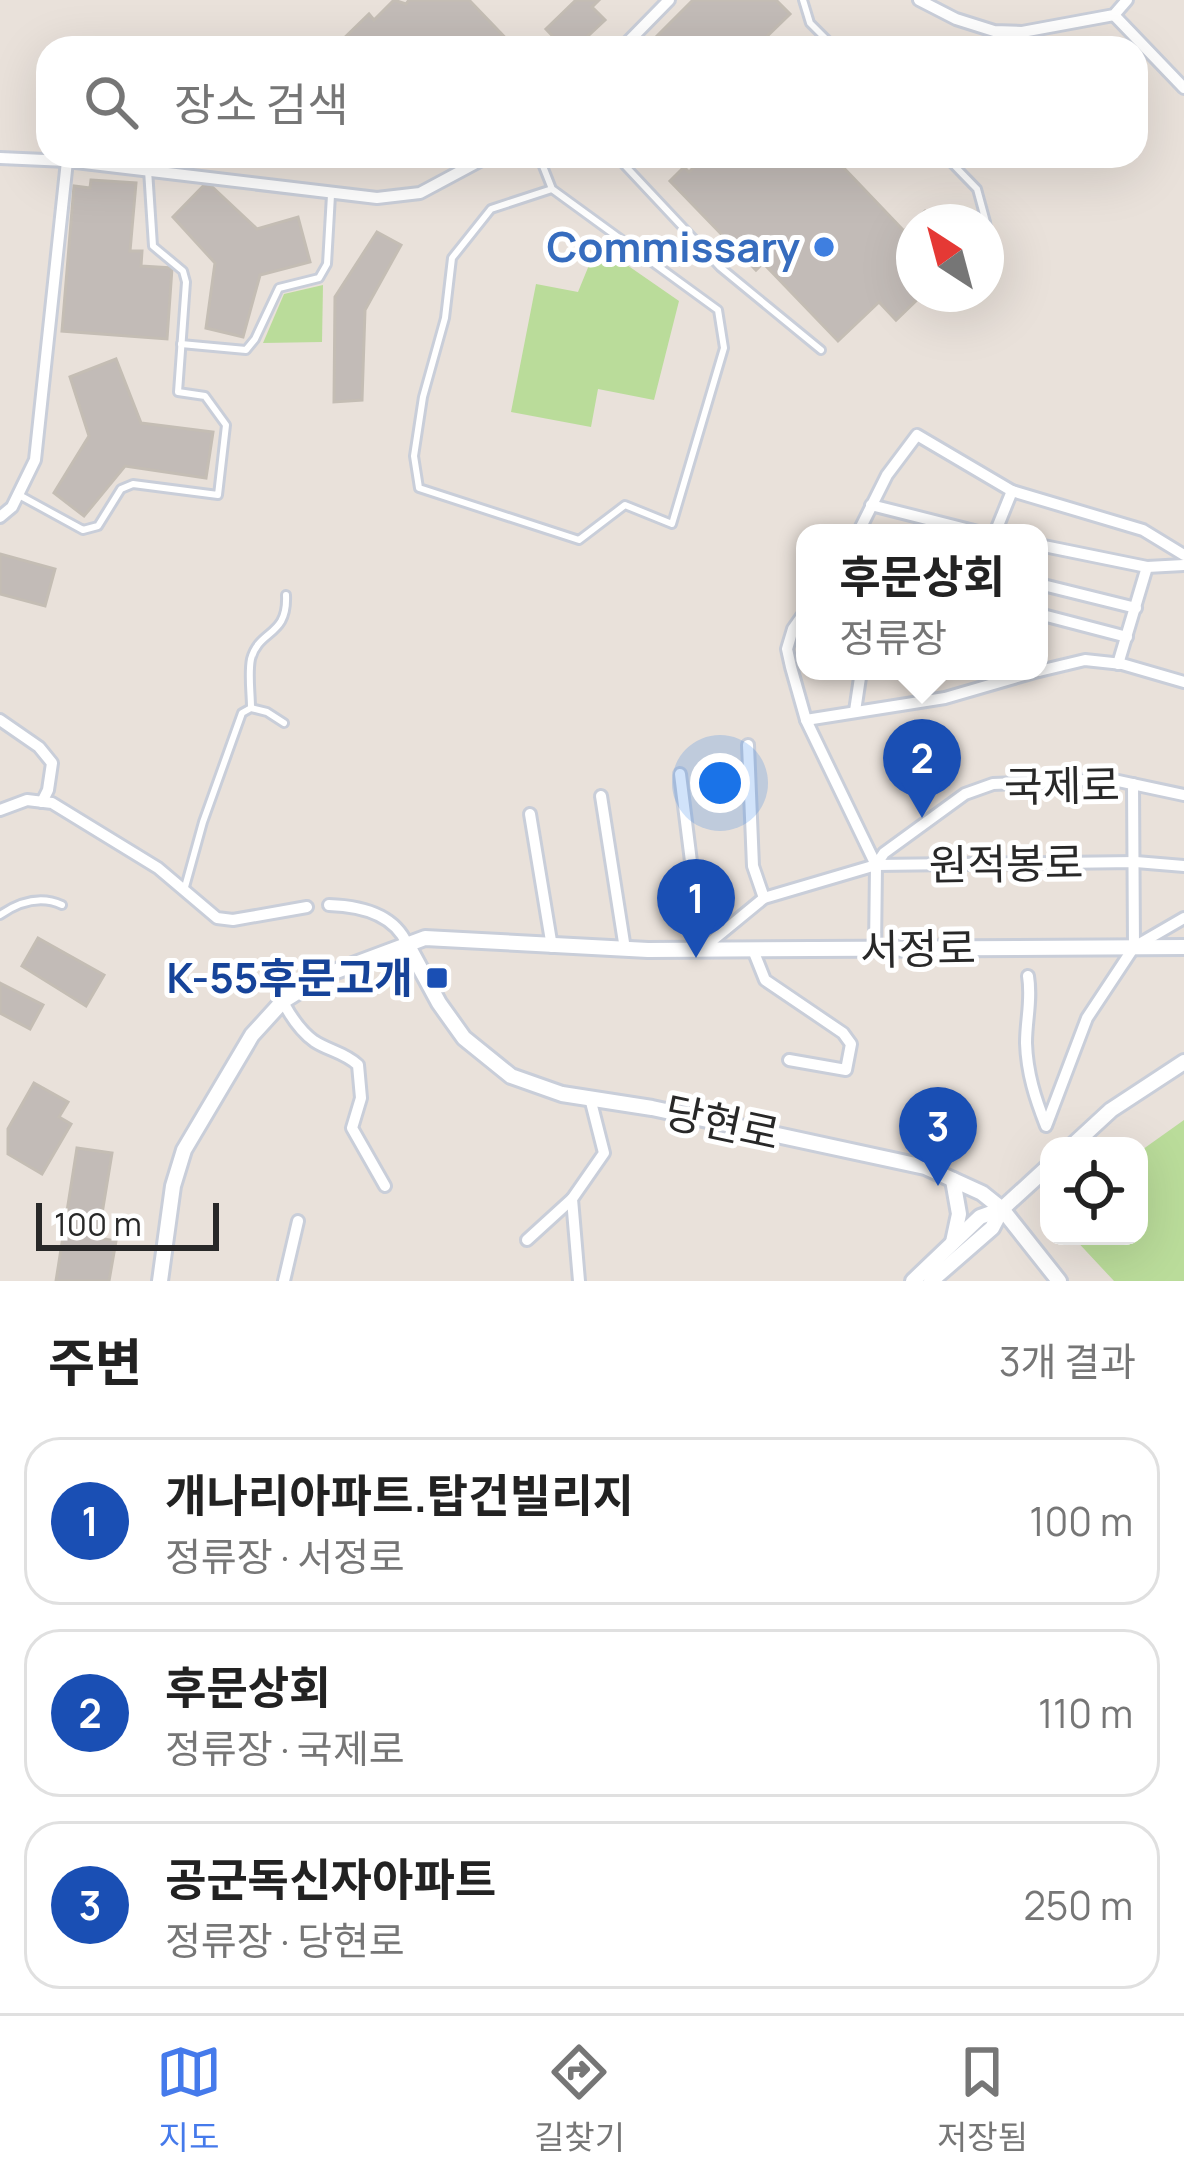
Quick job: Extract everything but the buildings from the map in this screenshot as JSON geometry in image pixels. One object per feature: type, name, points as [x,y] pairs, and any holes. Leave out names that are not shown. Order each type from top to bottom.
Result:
[{"type":"street","points":[[634,36],[669,0]]},
{"type":"street","points":[[919,0],[994,32],[1061,27],[1114,15],[1127,0]]},
{"type":"street","points":[[1114,15],[1134,36]]},
{"type":"street","points":[[1148,50],[1184,88]]},
{"type":"street","points":[[0,158],[36,160]]},
{"type":"street","points":[[0,517],[19,495],[35,460],[66,168]]},
{"type":"street","points":[[130,168],[376,198],[420,193],[467,168]]},
{"type":"street","points":[[862,524],[887,475],[916,435],[1012,490],[1142,530],[1184,554]]},
{"type":"street","points":[[999,524],[1012,490]]},
{"type":"street","points":[[871,505],[946,524]]},
{"type":"street","points":[[1048,547],[1147,567],[1184,565]]},
{"type":"street","points":[[1118,664],[1147,567]]},
{"type":"street","points":[[1048,586],[1136,608]]},
{"type":"street","points":[[1048,616],[1126,637]]},
{"type":"street","name":"원적봉로","points":[[796,625],[788,649],[806,720],[876,865],[875,950]]},
{"type":"street","points":[[1048,669],[1085,660],[1184,682]]},
{"type":"street","points":[[855,710],[860,680]]},
{"type":"street","points":[[806,720],[945,698],[1007,680]]},
{"type":"street","points":[[0,720],[39,747],[52,763],[42,802]]},
{"type":"street","points":[[748,745],[753,866],[764,898]]},
{"type":"street","points":[[680,774],[702,949]]},
{"type":"street","name":"국제로","points":[[702,949],[764,898],[876,865],[884,854],[965,794],[993,784],[1109,779],[1184,795]]},
{"type":"street","points":[[1133,784],[1135,947]]},
{"type":"street","points":[[602,796],[626,950]]},
{"type":"street","points":[[0,810],[27,800],[52,803],[158,868],[217,918],[233,920],[307,907]]},
{"type":"street","points":[[530,814],[552,947]]},
{"type":"street","name":"원적봉로","points":[[876,865],[1136,862],[1184,866]]},
{"type":"street","points":[[329,905],[376,914],[399,926],[406,944]]},
{"type":"street","points":[[1135,947],[1184,918]]},
{"type":"street","name":"서정로","points":[[160,1281],[173,1186],[184,1150],[252,1034],[283,1002],[323,976],[424,938],[626,950],[1184,947]]},
{"type":"street","name":"당현로","points":[[406,944],[439,1004],[486,1059],[538,1088],[925,1167],[982,1193],[1002,1209],[1059,1281]]},
{"type":"street","name":"서정로","points":[[1028,976],[1030,1084],[1046,1126],[1088,1018],[1135,947]]},
{"type":"street","points":[[753,950],[765,980],[851,1044],[846,1070],[789,1060]]},
{"type":"street","points":[[283,1002],[296,1025],[316,1043],[347,1055],[358,1065],[361,1098],[352,1128],[385,1186]]},
{"type":"street","points":[[1082,1137],[1111,1110],[1184,1062]]},
{"type":"street","points":[[526,1240],[572,1198],[604,1154],[590,1098]]},
{"type":"street","points":[[931,1281],[992,1228],[1002,1209],[1040,1174]]},
{"type":"street","points":[[953,1180],[959,1214],[953,1242]]},
{"type":"street","points":[[572,1198],[579,1281]]},
{"type":"street","points":[[913,1281],[980,1217],[1002,1209]]},
{"type":"street","points":[[284,1281],[298,1221]]},
{"type":"lane","points":[[803,0],[810,23],[824,36]]},
{"type":"lane","points":[[544,168],[552,189],[718,310],[724,348],[672,524],[625,505],[579,540],[419,488],[414,456],[423,397],[445,318],[452,258],[491,209],[552,189]]},
{"type":"lane","points":[[627,168],[720,267],[821,350]]},
{"type":"lane","points":[[957,168],[977,189],[981,204]]},
{"type":"lane","points":[[19,495],[83,530],[98,526],[121,489],[133,484],[218,495],[226,425],[205,396],[178,392],[186,282],[183,271],[153,246],[148,170]]},
{"type":"lane","points":[[181,344],[246,350],[279,288],[320,278],[327,264],[331,195]]},
{"type":"lane","points":[[251,708],[251,661],[257,646],[280,628],[287,612],[286,595]]},
{"type":"lane","points":[[184,891],[242,713],[251,708],[284,723]]},
{"type":"lane","points":[[0,915],[30,901],[49,899],[62,905]]},
{"type":"green space","points":[[594,253],[627,265],[679,301],[654,400],[598,389],[591,427],[511,412],[536,284],[578,292]]},
{"type":"green space","points":[[323,285],[322,342],[263,343],[284,294]]},
{"type":"green space","points":[[1184,1120],[1184,1281],[1114,1281],[1080,1245],[1148,1245],[1148,1146]]},
{"type":"place","name":"Commissary","points":[[824,247]]},
{"type":"place","name":"후문상회","points":[[922,818]]},
{"type":"place","name":"개나리아파트.탑건빌리지","points":[[696,958]]},
{"type":"place","name":"K-55후문고개","points":[[437,978]]},
{"type":"place","name":"공군독신자아파트","points":[[938,1186]]}]
